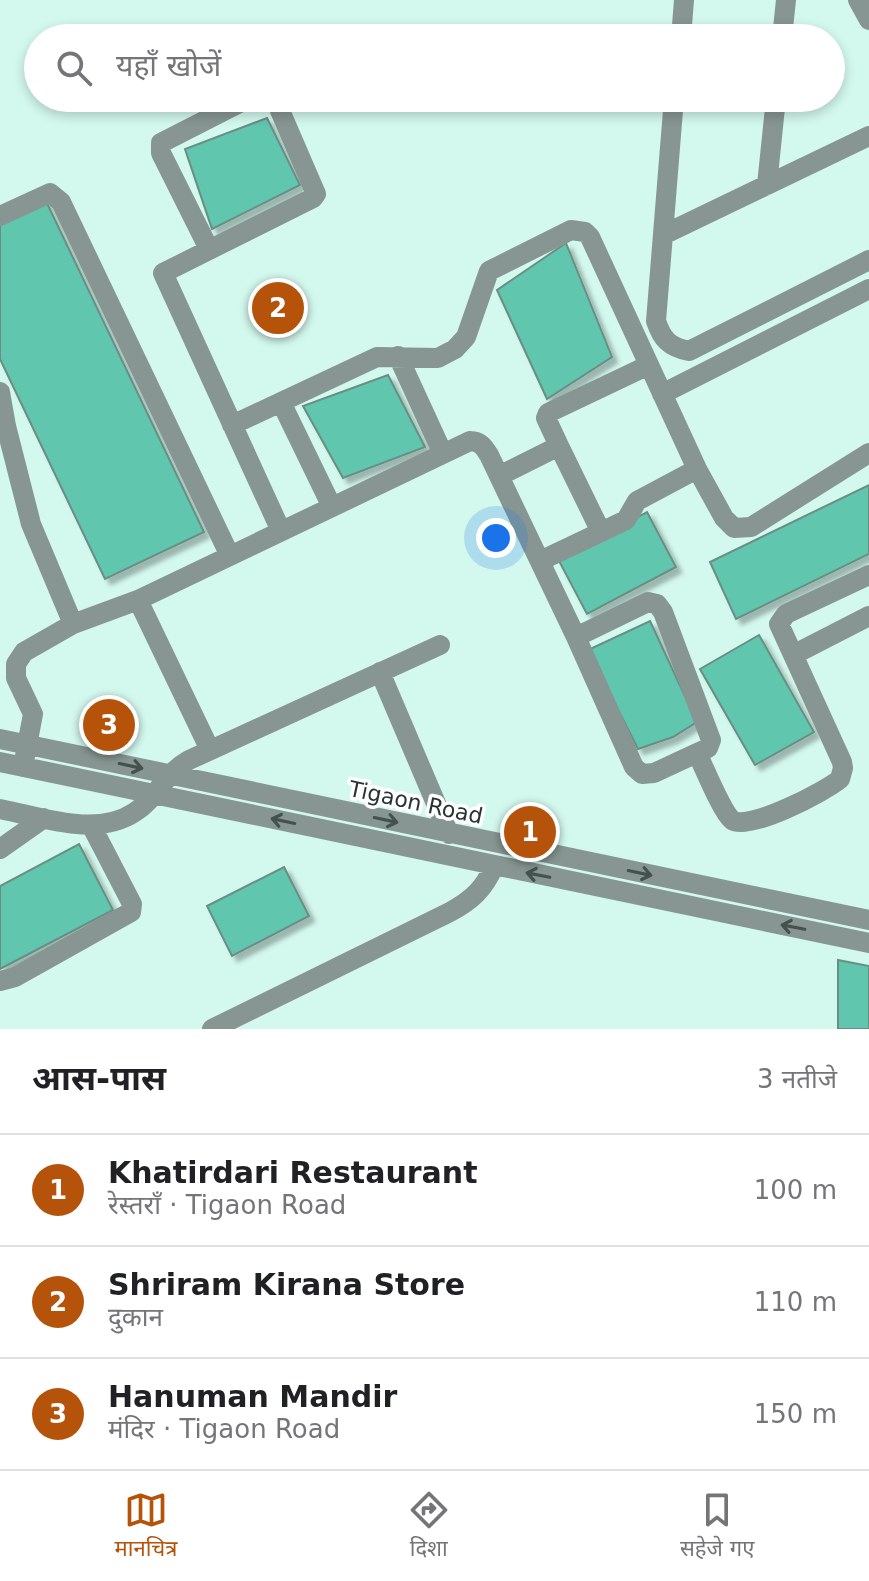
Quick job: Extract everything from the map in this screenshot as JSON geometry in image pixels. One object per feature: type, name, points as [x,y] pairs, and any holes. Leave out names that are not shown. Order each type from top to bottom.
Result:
[{"type":"street","points":[[682,24],[684,0]]},
{"type":"street","points":[[783,24],[786,0]]},
{"type":"street","points":[[858,0],[869,20]]},
{"type":"street","points":[[209,249],[161,153],[161,143],[222,112]]},
{"type":"street","points":[[281,112],[316,194],[166,270],[164,278],[281,531]]},
{"type":"street","points":[[673,112],[656,321],[662,338],[676,348],[689,351],[869,260]]},
{"type":"street","points":[[767,185],[775,112]]},
{"type":"street","points":[[663,235],[869,136]]},
{"type":"street","points":[[0,216],[50,193],[61,202],[230,556]]},
{"type":"street","points":[[232,425],[369,360],[386,356],[438,358],[455,349],[466,337],[489,271],[571,230],[578,230],[590,237],[697,469],[724,518],[734,528],[751,527],[869,453]]},
{"type":"street","points":[[662,394],[869,289]]},
{"type":"street","points":[[398,356],[443,454]]},
{"type":"street","points":[[601,532],[546,418],[548,413],[649,365]]},
{"type":"street","points":[[0,392],[31,524],[73,624]]},
{"type":"street","points":[[281,402],[332,507]]},
{"type":"street","points":[[23,767],[33,714],[16,678],[16,664],[24,652],[73,624],[138,600],[470,441],[483,446],[499,476],[634,767],[642,774],[654,773],[708,748],[711,740],[663,612],[657,604],[648,602],[576,637]]},
{"type":"street","points":[[499,476],[559,446]]},
{"type":"street","points":[[540,561],[626,520],[637,501],[697,469]]},
{"type":"street","points":[[697,753],[727,813],[732,820],[744,823],[772,815],[837,782],[843,773],[842,762],[779,624],[786,614],[869,575]]},
{"type":"street","points":[[138,600],[210,750]]},
{"type":"street","points":[[793,655],[869,616]]},
{"type":"street","points":[[0,809],[91,825],[115,821],[137,812],[178,766],[440,645]]},
{"type":"street","points":[[380,672],[449,834]]},
{"type":"street","name":"Tigaon Road","points":[[0,739],[869,920]]},
{"type":"street","points":[[0,762],[869,943]]},
{"type":"street","points":[[0,849],[44,818]]},
{"type":"street","points":[[0,981],[15,977],[131,912],[132,904],[91,825]]},
{"type":"street","points":[[212,1029],[473,899],[486,884],[494,866]]},
{"type":"building","points":[[267,118],[300,185],[212,229],[185,149]]},
{"type":"building","points":[[45,199],[204,532],[105,579],[0,359],[0,221]]},
{"type":"building","points":[[566,243],[612,357],[547,399],[497,290]]},
{"type":"building","points":[[388,375],[425,447],[343,478],[303,406]]},
{"type":"building","points":[[869,485],[869,554],[736,619],[710,562]]},
{"type":"building","points":[[647,512],[676,567],[587,614],[558,559]]},
{"type":"building","points":[[650,621],[697,722],[673,737],[638,749],[588,650]]},
{"type":"building","points":[[759,635],[814,732],[755,765],[700,669]]},
{"type":"building","points":[[79,844],[113,910],[0,969],[0,886]]},
{"type":"building","points":[[284,867],[309,916],[232,956],[207,906]]},
{"type":"building","points":[[838,960],[869,966],[869,1029],[838,1029]]},
{"type":"place","name":"Shriram Kirana Store","points":[[278,308]]},
{"type":"place","name":"Hanuman Mandir","points":[[109,725]]},
{"type":"place","name":"Khatirdari Restaurant","points":[[530,832]]}]
